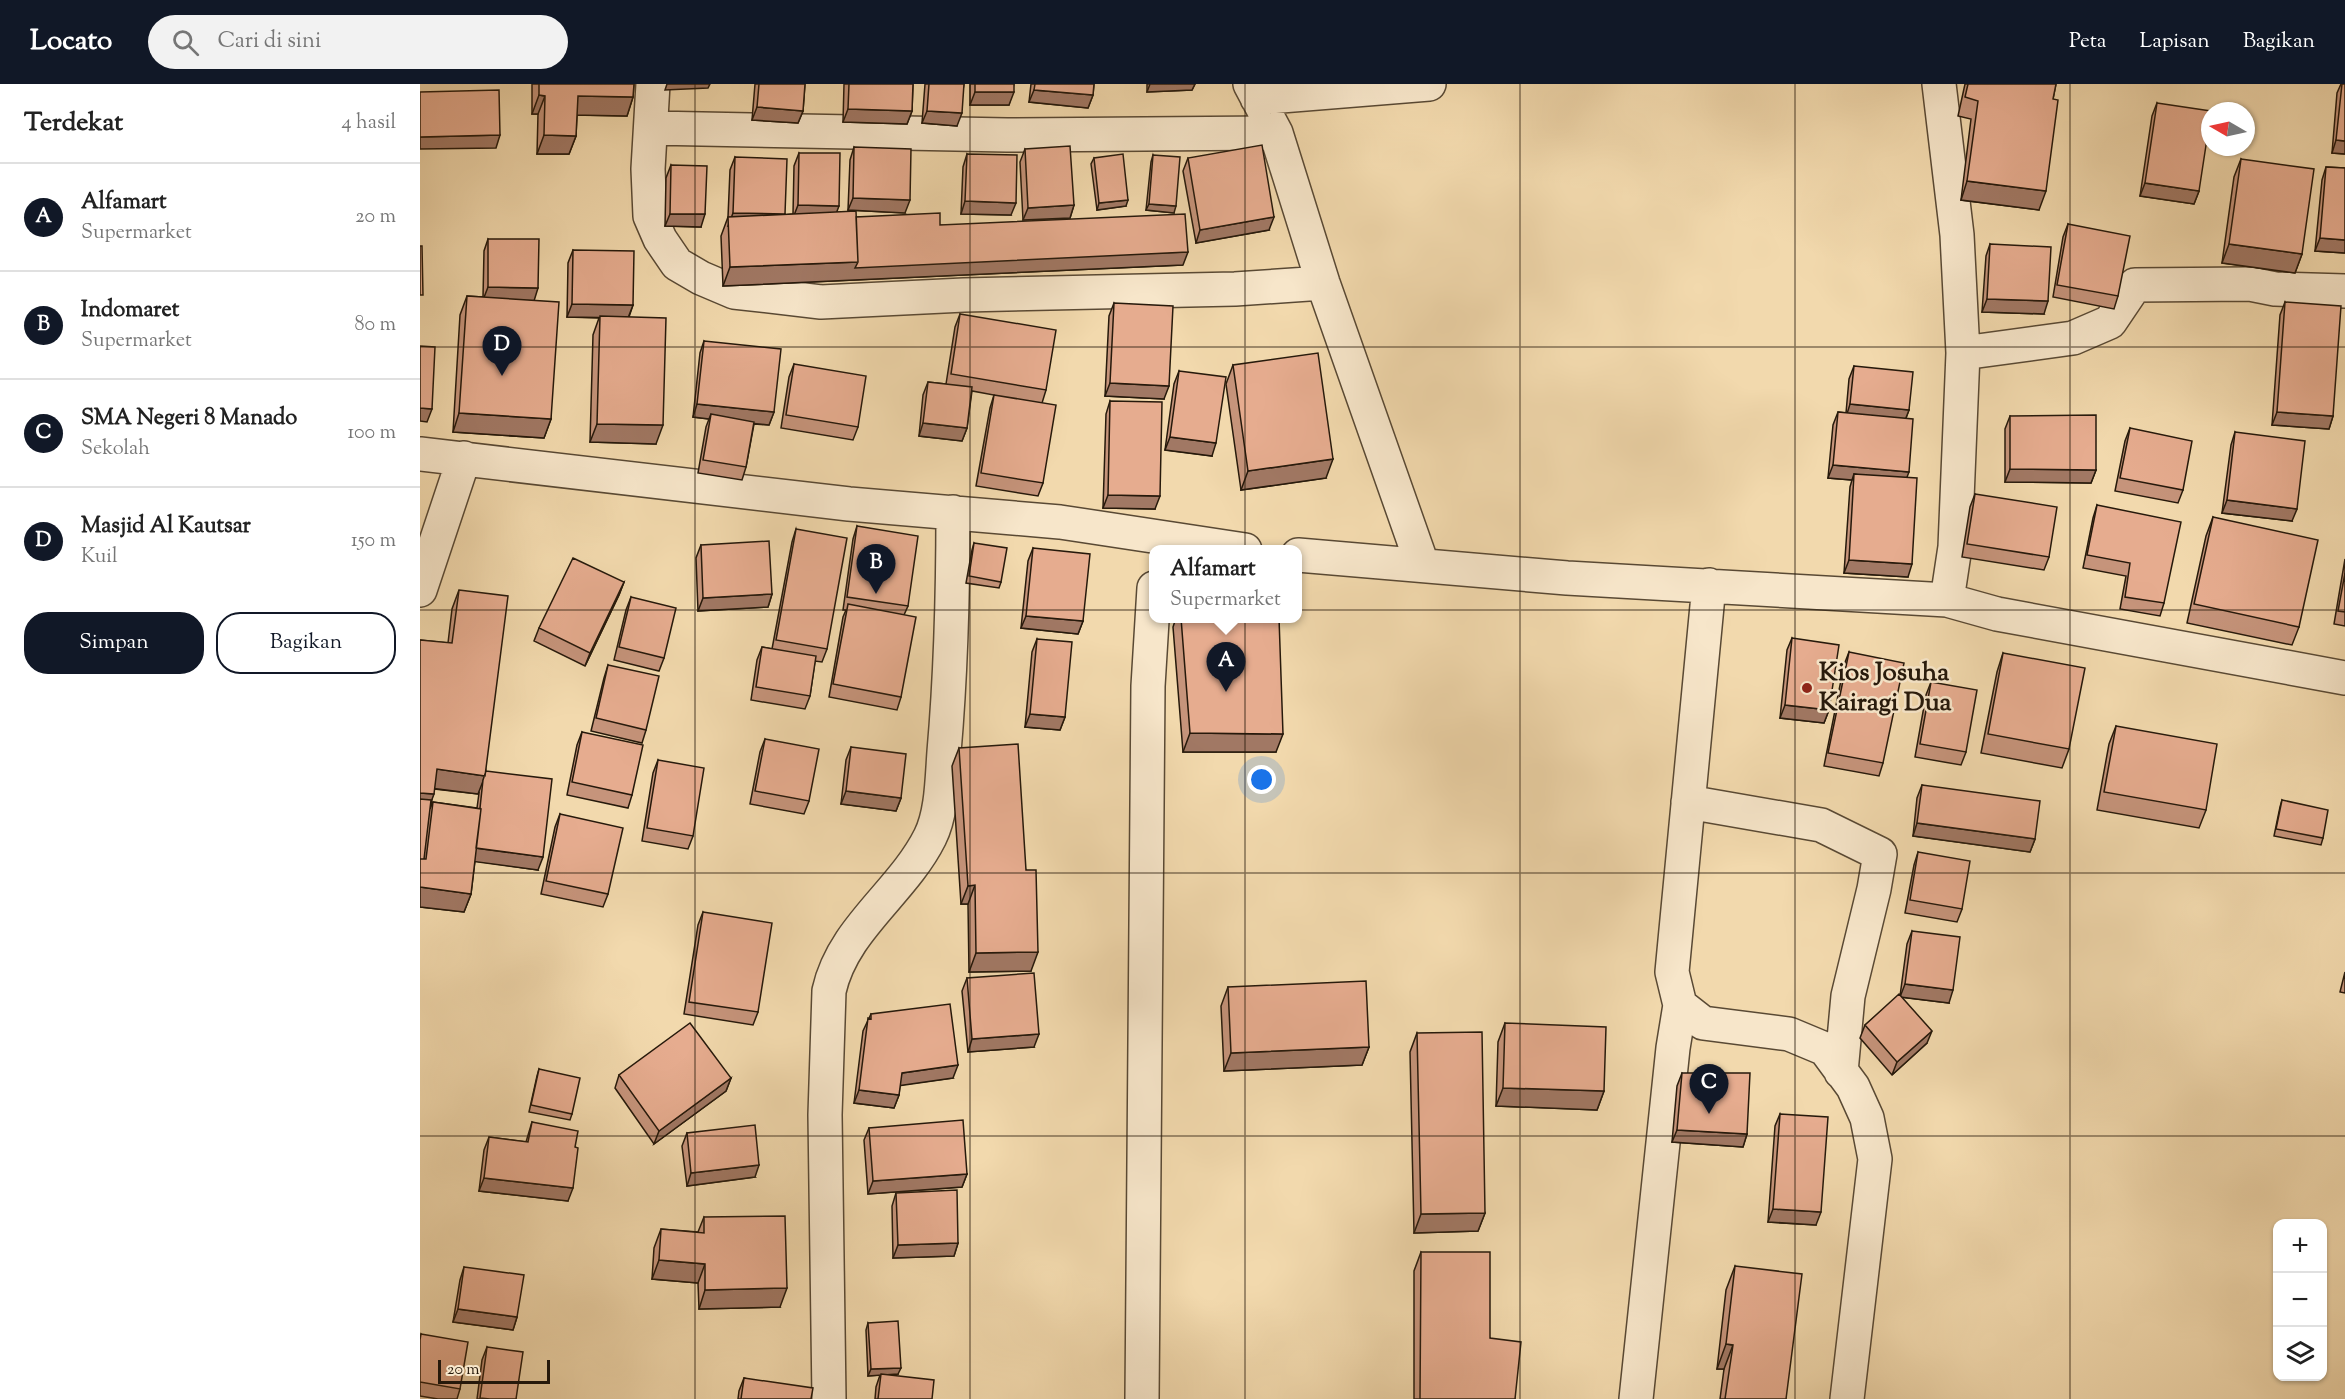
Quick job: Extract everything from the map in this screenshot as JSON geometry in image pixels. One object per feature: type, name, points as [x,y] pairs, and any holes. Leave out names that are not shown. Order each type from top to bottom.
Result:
[{"type":"street","points":[[653,84],[648,169],[650,216],[660,240],[677,264],[701,278],[734,292],[821,302],[964,295],[1235,290],[1323,283]]},
{"type":"street","points":[[1422,564],[1323,283],[1276,133],[1254,91],[1429,84]]},
{"type":"street","points":[[1939,84],[1957,236],[1963,353],[1955,547],[1947,600]]},
{"type":"street","points":[[652,128],[1007,135],[1276,133]]},
{"type":"street","points":[[1963,353],[2073,338],[2110,322],[2135,285],[2250,284],[2275,289],[2345,291]]},
{"type":"street","points":[[420,454],[838,503],[1060,522],[1157,544],[1175,545]]},
{"type":"street","points":[[420,590],[464,458]]},
{"type":"street","points":[[829,1399],[825,1126],[829,991],[833,973],[851,939],[913,863],[931,836],[941,794],[952,657],[952,512]]},
{"type":"street","points":[[1302,555],[1567,578],[1947,600],[1997,614],[2345,678]]},
{"type":"street","points":[[1636,1399],[1673,1048],[1680,1005],[1672,972],[1709,585]]},
{"type":"street","points":[[1142,1399],[1148,686],[1152,623]]},
{"type":"street","points":[[1688,802],[1821,825],[1880,854],[1874,889],[1848,996],[1841,1072]]},
{"type":"street","points":[[1680,1005],[1702,1023],[1790,1034],[1825,1049],[1853,1087],[1867,1118],[1875,1159],[1848,1399]]},
{"type":"building","points":[[539,84],[634,84],[633,97],[578,96],[576,136],[544,135],[545,96],[539,95]]},
{"type":"building","points":[[759,84],[805,84],[803,111],[757,107]]},
{"type":"building","points":[[849,84],[913,84],[912,111],[848,109]]},
{"type":"building","points":[[929,84],[964,84],[962,113],[927,111]]},
{"type":"building","points":[[975,84],[1014,84],[1014,92],[975,92]]},
{"type":"building","points":[[1035,84],[1094,84],[1093,95],[1034,90]]},
{"type":"building","points":[[1968,84],[2056,84],[2053,99],[2058,100],[2046,191],[1967,181],[1978,101],[1965,97]]},
{"type":"building","points":[[2342,84],[2345,84],[2345,141],[2336,140]]},
{"type":"building","points":[[499,90],[500,135],[420,137],[420,92]]},
{"type":"building","points":[[2157,103],[2201,110],[2201,156],[2204,156],[2199,191],[2145,183]]},
{"type":"building","points":[[1262,145],[1274,217],[1200,230],[1188,158]]},
{"type":"building","points":[[1070,146],[1074,205],[1028,208],[1025,149]]},
{"type":"building","points":[[854,147],[911,149],[910,200],[853,198]]},
{"type":"building","points":[[799,153],[840,153],[839,206],[798,205]]},
{"type":"building","points":[[967,154],[1017,155],[1016,203],[965,201]]},
{"type":"building","points":[[1123,154],[1128,200],[1099,203],[1094,158]]},
{"type":"building","points":[[1153,155],[1180,157],[1176,206],[1149,204]]},
{"type":"building","points":[[735,157],[787,159],[785,214],[733,213]]},
{"type":"building","points":[[2241,159],[2314,169],[2302,254],[2229,244]]},
{"type":"building","points":[[671,165],[707,166],[705,214],[670,214]]},
{"type":"building","points":[[2326,167],[2345,168],[2345,240],[2320,238]]},
{"type":"building","points":[[856,211],[858,262],[730,267],[728,217]]},
{"type":"building","points":[[940,213],[940,225],[1185,214],[1188,252],[855,268],[858,262],[856,217]]},
{"type":"building","points":[[2068,224],[2130,236],[2118,296],[2057,285]]},
{"type":"building","points":[[488,239],[539,239],[538,288],[488,287]]},
{"type":"building","points":[[1990,244],[2051,247],[2048,301],[1987,299]]},
{"type":"building","points":[[420,246],[422,246],[423,295],[420,295]]},
{"type":"building","points":[[573,250],[634,251],[633,305],[572,304]]},
{"type":"building","points":[[467,296],[559,302],[551,419],[459,413]]},
{"type":"building","points":[[2285,302],[2341,306],[2333,416],[2277,412]]},
{"type":"building","points":[[1114,303],[1173,306],[1169,386],[1110,383]]},
{"type":"building","points":[[960,314],[1056,330],[1046,390],[951,374]]},
{"type":"building","points":[[600,316],[666,318],[663,425],[597,424]]},
{"type":"building","points":[[704,341],[781,349],[774,412],[697,404]]},
{"type":"building","points":[[420,346],[435,347],[432,409],[420,408]]},
{"type":"building","points":[[1318,353],[1333,459],[1248,471],[1233,365]]},
{"type":"building","points":[[794,364],[866,376],[858,427],[786,415]]},
{"type":"building","points":[[1854,366],[1913,372],[1909,410],[1850,404]]},
{"type":"building","points":[[1179,371],[1226,377],[1216,443],[1170,437]]},
{"type":"building","points":[[928,382],[972,387],[967,428],[923,423]]},
{"type":"building","points":[[994,395],[1056,405],[1043,483],[981,473]]},
{"type":"building","points":[[1110,401],[1162,402],[1160,496],[1108,495]]},
{"type":"building","points":[[1838,412],[1913,419],[1909,472],[1833,465]]},
{"type":"building","points":[[711,414],[754,422],[746,467],[703,460]]},
{"type":"building","points":[[2096,415],[2096,470],[2010,469],[2010,416]]},
{"type":"building","points":[[2130,428],[2192,441],[2183,490],[2120,478]]},
{"type":"building","points":[[2235,432],[2305,441],[2297,509],[2227,500]]},
{"type":"building","points":[[1854,474],[1917,478],[1912,564],[1849,560]]},
{"type":"building","points":[[1975,494],[2057,507],[2049,557],[1967,544]]},
{"type":"building","points":[[2097,505],[2181,522],[2164,603],[2125,597],[2130,563],[2087,555]]},
{"type":"building","points":[[2213,517],[2318,540],[2299,627],[2194,604]]},
{"type":"building","points":[[857,526],[918,536],[908,606],[847,597]]},
{"type":"building","points":[[796,529],[847,538],[827,649],[776,640]]},
{"type":"building","points":[[769,541],[772,594],[703,598],[701,545]]},
{"type":"building","points":[[974,543],[1007,548],[1001,582],[969,576]]},
{"type":"building","points":[[1033,548],[1090,554],[1083,621],[1026,616]]},
{"type":"building","points":[[573,558],[624,582],[590,653],[539,628]]},
{"type":"building","points":[[2345,573],[2345,612],[2338,611]]},
{"type":"building","points":[[459,590],[508,596],[485,776],[437,769],[434,794],[420,793],[420,640],[452,643]]},
{"type":"building","points":[[631,597],[676,608],[664,658],[619,647]]},
{"type":"building","points":[[848,604],[916,617],[901,697],[833,684]]},
{"type":"building","points":[[1181,623],[1279,623],[1283,734],[1190,733]]},
{"type":"building","name":"Kios Josuha Kairagi Dua","points":[[1792,638],[1839,645],[1829,710],[1785,705]]},
{"type":"building","points":[[1037,639],[1072,642],[1065,717],[1030,714]]},
{"type":"building","points":[[762,647],[816,656],[810,696],[756,687]]},
{"type":"building","points":[[1849,652],[1904,663],[1883,763],[1828,753]]},
{"type":"building","points":[[2003,653],[2085,668],[2069,749],[1988,734]]},
{"type":"building","points":[[608,665],[659,676],[646,730],[596,718]]},
{"type":"building","points":[[1931,682],[1977,690],[1966,752],[1920,744]]},
{"type":"building","points":[[2116,726],[2217,744],[2206,810],[2104,792]]},
{"type":"building","points":[[582,732],[643,745],[632,795],[572,782]]},
{"type":"building","points":[[765,739],[819,749],[809,801],[755,791]]},
{"type":"building","points":[[1018,744],[1026,870],[1036,870],[1038,952],[976,953],[975,885],[968,886],[959,748]]},
{"type":"building","points":[[851,747],[906,754],[901,798],[846,791]]},
{"type":"building","points":[[658,760],[704,768],[693,836],[647,828]]},
{"type":"building","points":[[486,771],[552,779],[543,857],[476,848],[483,780]]},
{"type":"building","points":[[1922,785],[2040,801],[2035,839],[1917,823]]},
{"type":"building","points":[[420,799],[431,800],[424,859],[420,859]]},
{"type":"building","points":[[2282,800],[2328,810],[2323,838],[2276,829]]},
{"type":"building","points":[[433,802],[481,809],[471,894],[420,887],[420,859],[426,859]]},
{"type":"building","points":[[560,814],[623,828],[608,894],[546,881]]},
{"type":"building","points":[[1918,852],[1970,861],[1962,909],[1910,900]]},
{"type":"building","points":[[703,912],[772,923],[758,1012],[689,1002]]},
{"type":"building","points":[[1912,931],[1960,937],[1953,990],[1905,984]]},
{"type":"building","points":[[1034,973],[1039,1034],[972,1039],[967,978]]},
{"type":"building","points":[[1366,981],[1369,1047],[1231,1053],[1228,987]]},
{"type":"building","points":[[1899,994],[1932,1031],[1897,1062],[1865,1025]]},
{"type":"building","points":[[950,1004],[958,1065],[902,1073],[899,1095],[859,1090],[868,1018],[871,1019],[871,1014]]},
{"type":"building","points":[[690,1023],[731,1078],[659,1131],[619,1075]]},
{"type":"building","points":[[1505,1023],[1606,1027],[1604,1091],[1503,1088]]},
{"type":"building","points":[[1482,1032],[1485,1213],[1421,1214],[1417,1033]]},
{"type":"building","points":[[539,1069],[580,1078],[572,1114],[531,1105]]},
{"type":"building","points":[[1682,1073],[1750,1073],[1747,1134],[1677,1130]]},
{"type":"building","points":[[1780,1114],[1828,1117],[1821,1212],[1773,1209]]},
{"type":"building","points":[[963,1120],[967,1174],[873,1181],[869,1128]]},
{"type":"building","points":[[532,1122],[578,1131],[573,1188],[484,1178],[489,1137],[528,1142]]},
{"type":"building","points":[[755,1125],[759,1165],[691,1173],[687,1133]]},
{"type":"building","points":[[957,1190],[958,1243],[898,1245],[896,1193]]},
{"type":"building","points":[[785,1216],[787,1288],[705,1290],[705,1264],[659,1260],[661,1229],[704,1233],[704,1217]]},
{"type":"building","points":[[1421,1252],[1490,1252],[1490,1338],[1521,1342],[1515,1399],[1420,1399]]},
{"type":"building","points":[[1735,1266],[1802,1274],[1786,1399],[1725,1399],[1733,1345],[1726,1344]]},
{"type":"building","points":[[464,1267],[524,1275],[517,1317],[458,1309]]},
{"type":"building","points":[[898,1321],[901,1368],[871,1369],[868,1323]]},
{"type":"building","points":[[421,1334],[468,1342],[460,1389],[420,1382]]},
{"type":"building","points":[[487,1347],[523,1352],[516,1399],[480,1398]]},
{"type":"building","points":[[881,1374],[934,1380],[932,1399],[878,1399]]},
{"type":"building","points":[[744,1378],[813,1388],[811,1399],[741,1399]]},
{"type":"place","name":"Masjid Al Kautsar","points":[[502,376]]},
{"type":"place","name":"Indomaret","points":[[876,594]]},
{"type":"place","name":"Kios Josuha Kairagi Dua","points":[[1807,688]]},
{"type":"place","name":"Alfamart","points":[[1226,692]]},
{"type":"place","name":"SMA Negeri 8 Manado","points":[[1709,1114]]}]
